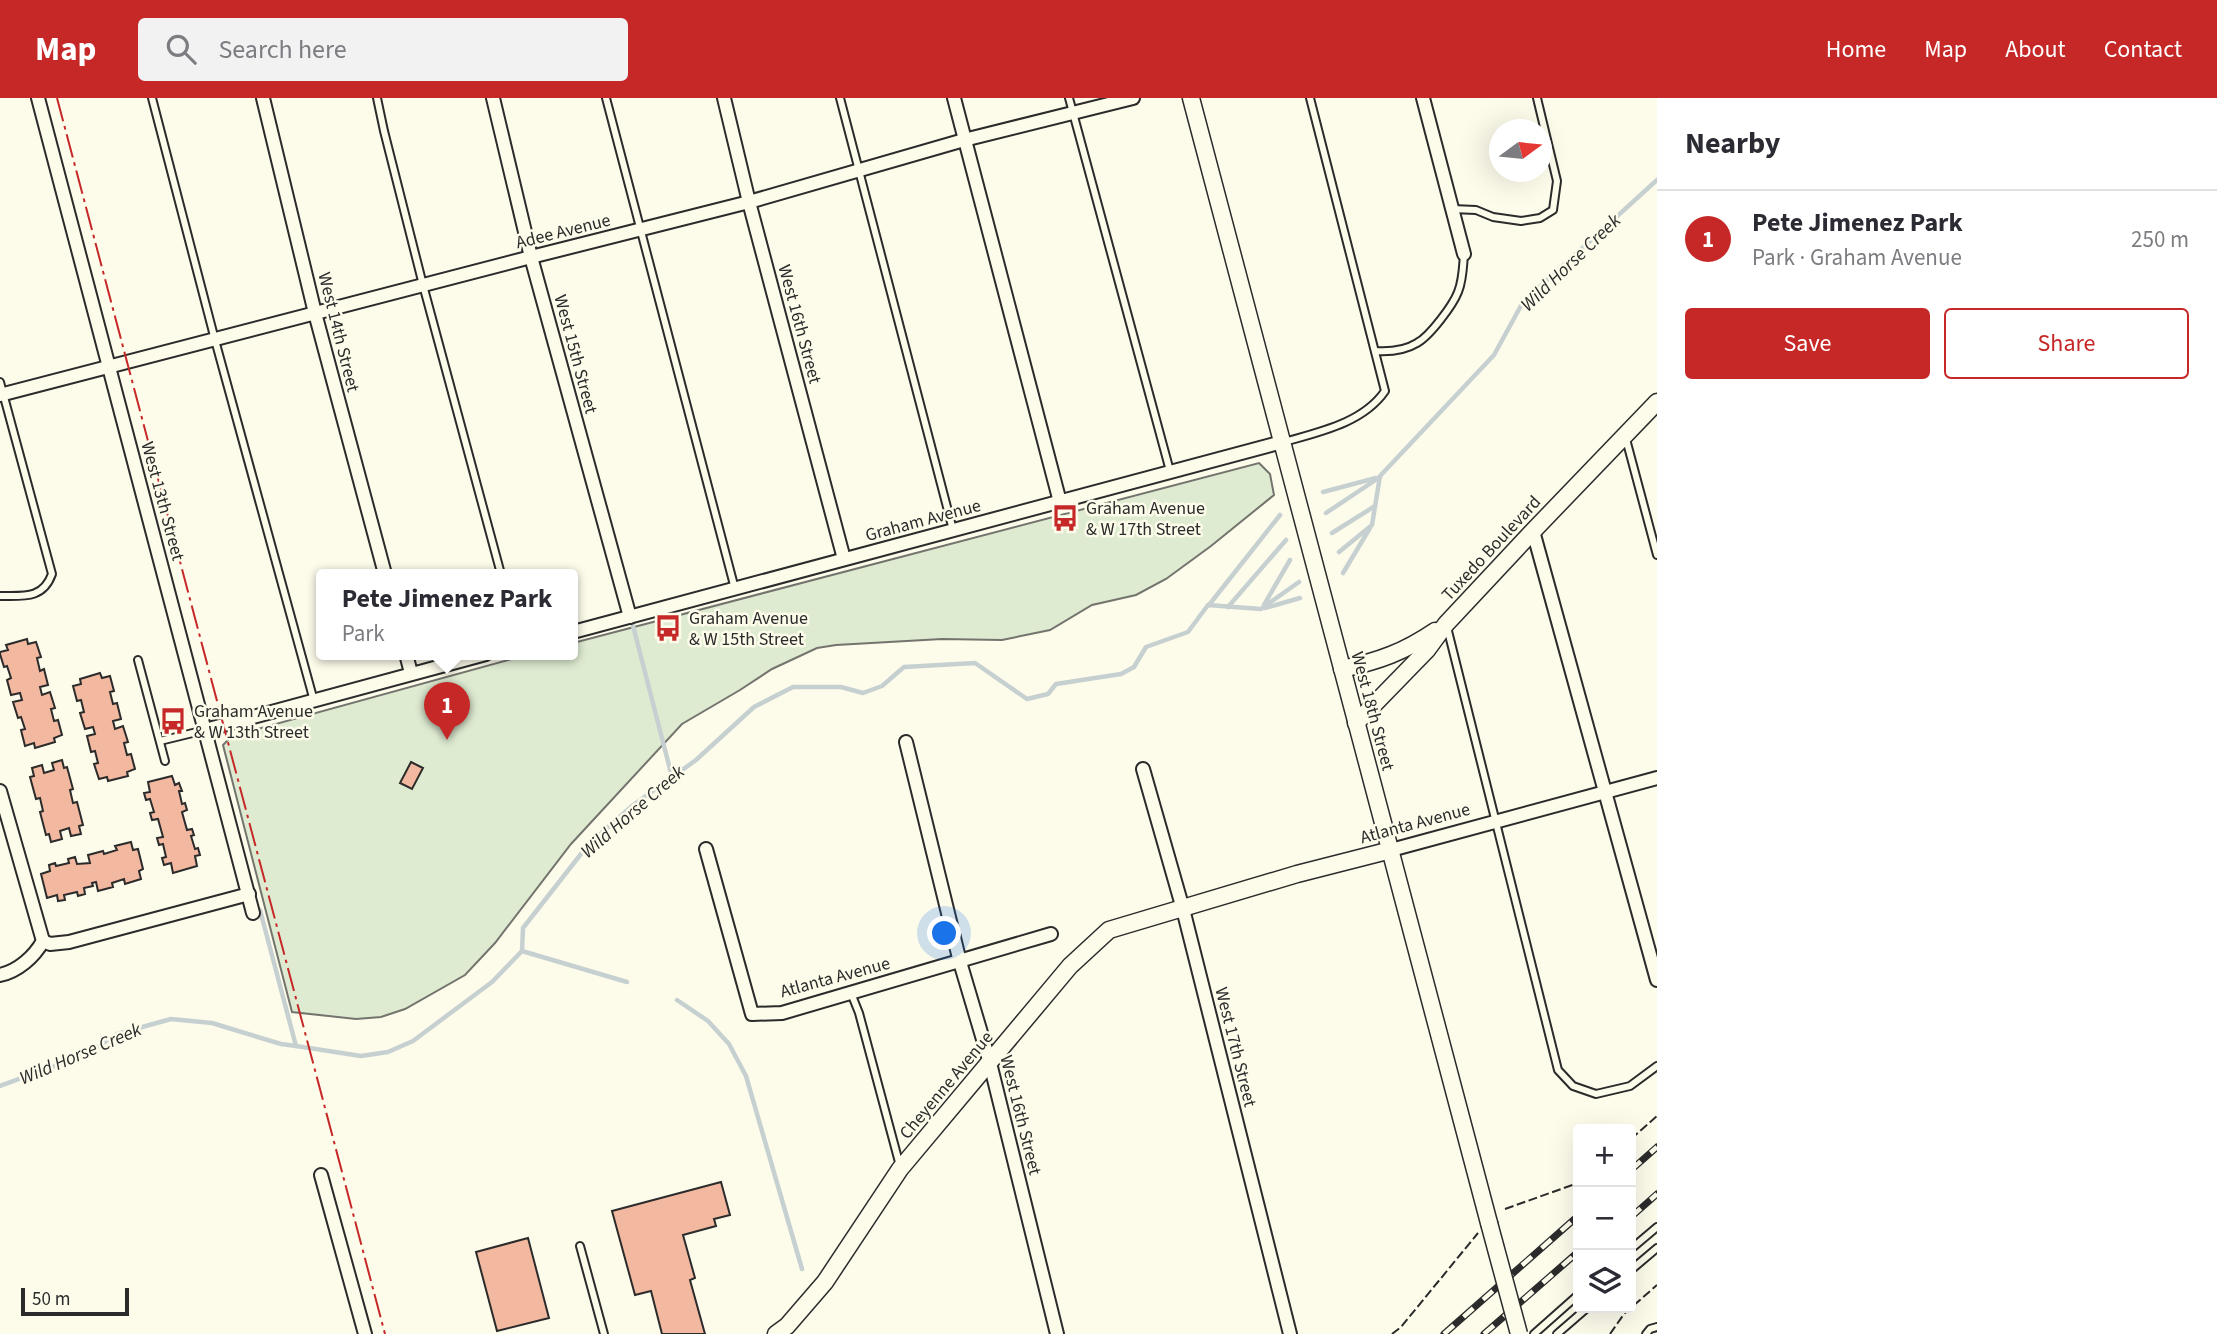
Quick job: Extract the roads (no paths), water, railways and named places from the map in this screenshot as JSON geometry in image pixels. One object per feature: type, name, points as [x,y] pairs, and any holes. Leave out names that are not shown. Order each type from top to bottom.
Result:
[{"type":"street","name":"West 13th Street","points":[[38,98],[253,913]]},
{"type":"street","name":"West 14th Street","points":[[263,98],[315,313],[384,569]]},
{"type":"street","name":"West 15th Street","points":[[493,98],[531,257],[630,617]]},
{"type":"street","name":"West 16th Street","points":[[724,98],[749,202],[845,559]]},
{"type":"street","points":[[954,98],[1060,502]]},
{"type":"street","name":"Adee Avenue","points":[[1,391],[110,368],[749,202],[964,140],[1133,98]]},
{"type":"street","name":"West 18th Street","points":[[1191,98],[1519,1334]]},
{"type":"street","points":[[1423,98],[1464,254]]},
{"type":"street","name":"Tuxedo Boulevard","points":[[1356,723],[1427,650],[1446,624],[1533,531],[1657,402]]},
{"type":"street","name":"Graham Avenue","points":[[578,631],[1282,442]]},
{"type":"street","points":[[1533,531],[1657,980]]},
{"type":"street","points":[[1342,669],[1389,657],[1414,645],[1446,624]]},
{"type":"street","points":[[408,660],[411,673]]},
{"type":"street","points":[[205,730],[462,660]]},
{"type":"street","name":"West 16th Street","points":[[906,743],[960,961],[990,1063],[1057,1334]]},
{"type":"street","name":"West 17th Street","points":[[1143,769],[1183,909],[1290,1334]]},
{"type":"street","name":"Atlanta Avenue","points":[[1183,909],[1297,874],[1657,778]]},
{"type":"street","points":[[0,791],[43,941],[37,953],[11,973],[0,975]]},
{"type":"street","name":"Atlanta Avenue","points":[[706,849],[752,1014],[782,1013],[1051,934]]},
{"type":"street","points":[[43,941],[50,944],[69,942],[248,894]]},
{"type":"street","name":"Cheyenne Avenue","points":[[776,1334],[787,1326],[825,1282],[900,1169],[1070,966],[1109,930],[1183,909]]},
{"type":"street","points":[[321,1175],[365,1334]]},
{"type":"lane","points":[[152,98],[314,701]]},
{"type":"lane","points":[[377,98],[423,285],[500,569]]},
{"type":"lane","points":[[606,98],[735,589]]},
{"type":"lane","points":[[840,98],[953,530]]},
{"type":"lane","points":[[1069,98],[1171,472]]},
{"type":"lane","points":[[1282,442],[1326,430],[1363,413],[1379,400],[1385,391],[1310,98]]},
{"type":"lane","points":[[1452,209],[1476,210],[1493,217],[1521,221],[1540,218],[1553,210],[1557,181],[1537,98]]},
{"type":"lane","points":[[1375,351],[1395,352],[1419,342],[1434,326],[1458,292],[1464,254]]},
{"type":"lane","points":[[0,596],[37,594],[48,586],[52,573],[1,391]]},
{"type":"lane","points":[[1625,435],[1657,555]]},
{"type":"lane","points":[[1446,624],[1558,1070],[1573,1086],[1596,1094],[1629,1086],[1657,1066]]},
{"type":"lane","points":[[138,660],[165,761]]},
{"type":"lane","points":[[160,741],[205,730]]},
{"type":"lane","points":[[852,993],[900,1169]]},
{"type":"lane","points":[[1636,1246],[1657,1227]]},
{"type":"lane","points":[[580,1246],[604,1334]]},
{"type":"lane","points":[[1636,1266],[1657,1248]]},
{"type":"lane","points":[[1534,1334],[1573,1299]]},
{"type":"lane","points":[[1557,1334],[1581,1313]]},
{"type":"lane","points":[[1646,1334],[1657,1327]]},
{"type":"waterway","name":"Wild Horse Creek","points":[[1339,552],[1372,525],[1380,476],[1494,355],[1523,302],[1657,180]]},
{"type":"waterway","name":"Wild Horse Creek","points":[[1326,513],[1380,477]]},
{"type":"waterway","name":"Wild Horse Creek","points":[[1323,492],[1376,478]]},
{"type":"waterway","name":"Wild Horse Creek","points":[[1332,533],[1375,506]]},
{"type":"waterway","name":"Wild Horse Creek","points":[[1209,605],[1280,515]]},
{"type":"waterway","name":"Wild Horse Creek","points":[[1343,573],[1370,528]]},
{"type":"waterway","name":"Wild Horse Creek","points":[[1228,607],[1286,540]]},
{"type":"waterway","name":"Wild Horse Creek","points":[[1264,605],[1290,560]]},
{"type":"waterway","name":"Wild Horse Creek","points":[[0,1086],[87,1054],[117,1034],[171,1019],[212,1023],[281,1044],[361,1056],[388,1052],[413,1041],[492,982],[522,951],[523,928],[588,845],[632,806],[696,760],[754,707],[793,687],[841,687],[863,693],[882,686],[904,667],[975,663],[1027,699],[1048,694],[1056,684],[1121,674],[1134,667],[1146,647],[1188,632],[1208,605],[1261,609],[1299,582]]},
{"type":"waterway","name":"Wild Horse Creek","points":[[1265,608],[1300,598]]},
{"type":"waterway","points":[[631,618],[672,777]]},
{"type":"waterway","points":[[260,910],[296,1046]]},
{"type":"waterway","points":[[522,951],[627,982]]},
{"type":"waterway","points":[[677,1000],[708,1021],[729,1044],[746,1076],[802,1269]]},
{"type":"railway","points":[[1636,1166],[1657,1147]]},
{"type":"railway","points":[[1636,1213],[1657,1194]]},
{"type":"railway","points":[[1444,1334],[1573,1220]]},
{"type":"railway","points":[[1484,1334],[1573,1256]]},
{"type":"place","name":"Graham Avenue & W 17th Street","points":[[1065,518]]},
{"type":"place","name":"Graham Avenue & W 15th Street","points":[[668,628]]},
{"type":"place","name":"Graham Avenue & W 13th Street","points":[[173,721]]},
{"type":"place","name":"Pete Jimenez Park","points":[[447,740]]}]
